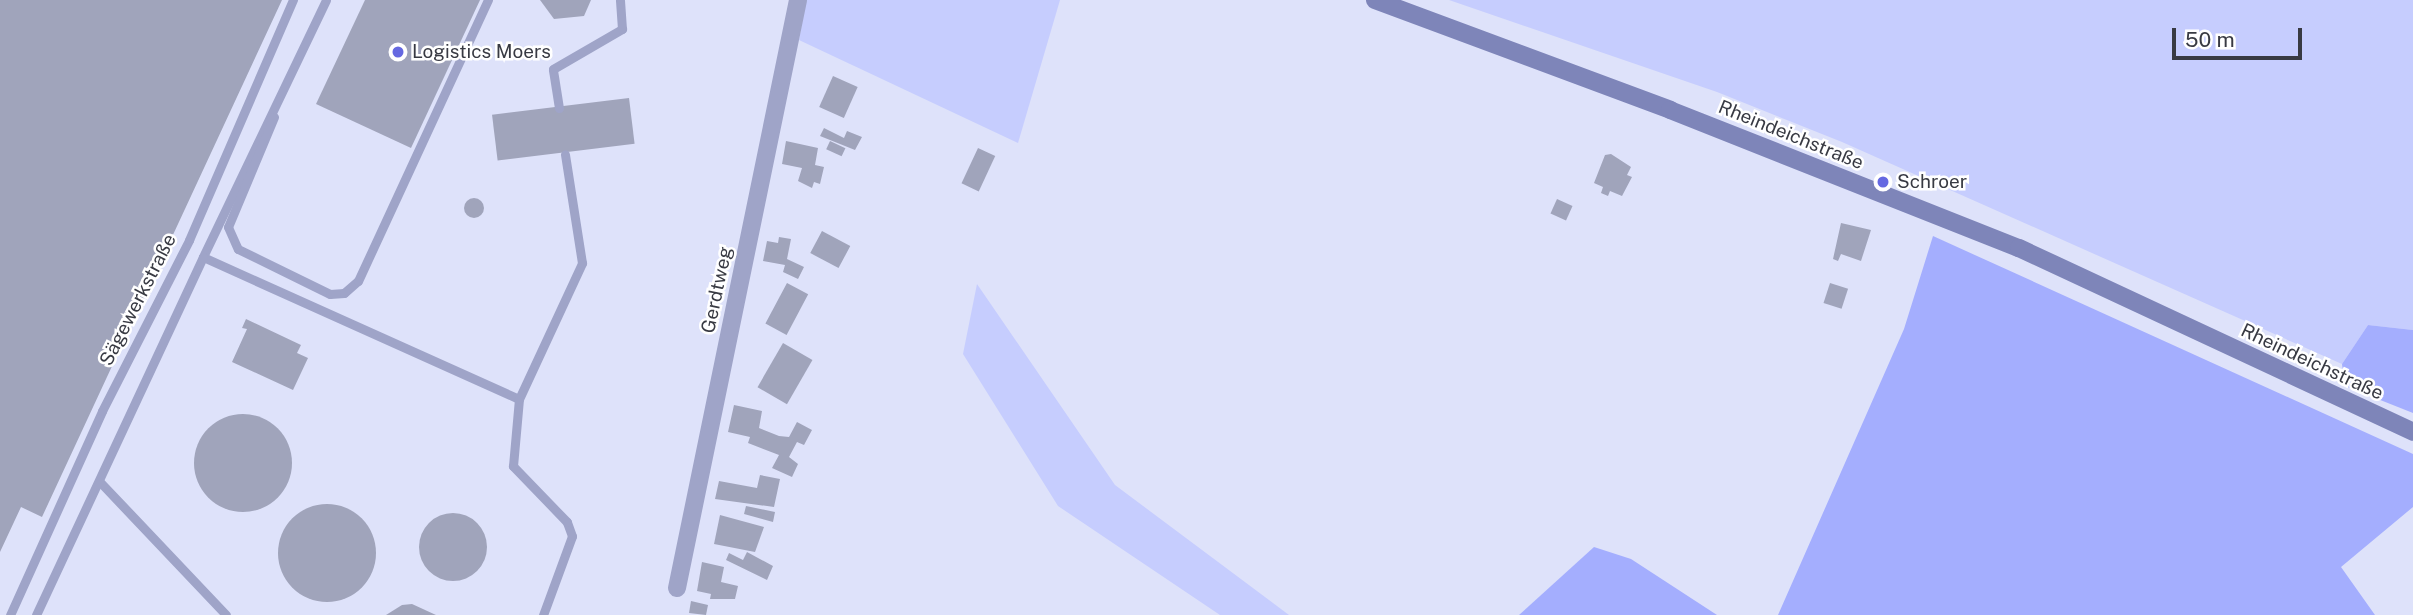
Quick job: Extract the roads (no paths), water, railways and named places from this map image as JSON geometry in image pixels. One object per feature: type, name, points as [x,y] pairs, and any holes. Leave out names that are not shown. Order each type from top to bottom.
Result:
[{"type":"main road","name":"Rheindeichstraße","points":[[1375,0],[1670,110],[2020,248],[2413,432]]},
{"type":"street","name":"Gerdtweg","points":[[677,588],[797,0]]},
{"type":"lane","name":"Sägewerkstraße","points":[[10,615],[102,411],[189,240],[293,0]]},
{"type":"lane","points":[[36,615],[326,0]]},
{"type":"lane","points":[[283,92],[228,227],[238,249],[330,294],[344,293],[358,281],[488,0]]},
{"type":"lane","points":[[559,108],[553,69],[622,29],[620,0]]},
{"type":"lane","points":[[542,615],[563,571],[572,536],[567,522],[513,466],[519,399],[582,263],[565,153]]},
{"type":"lane","points":[[203,257],[519,399]]},
{"type":"lane","points":[[100,482],[226,615]]},
{"type":"place","name":"Logistics Moers","points":[[398,52]]},
{"type":"place","name":"Schroer","points":[[1883,182]]}]
